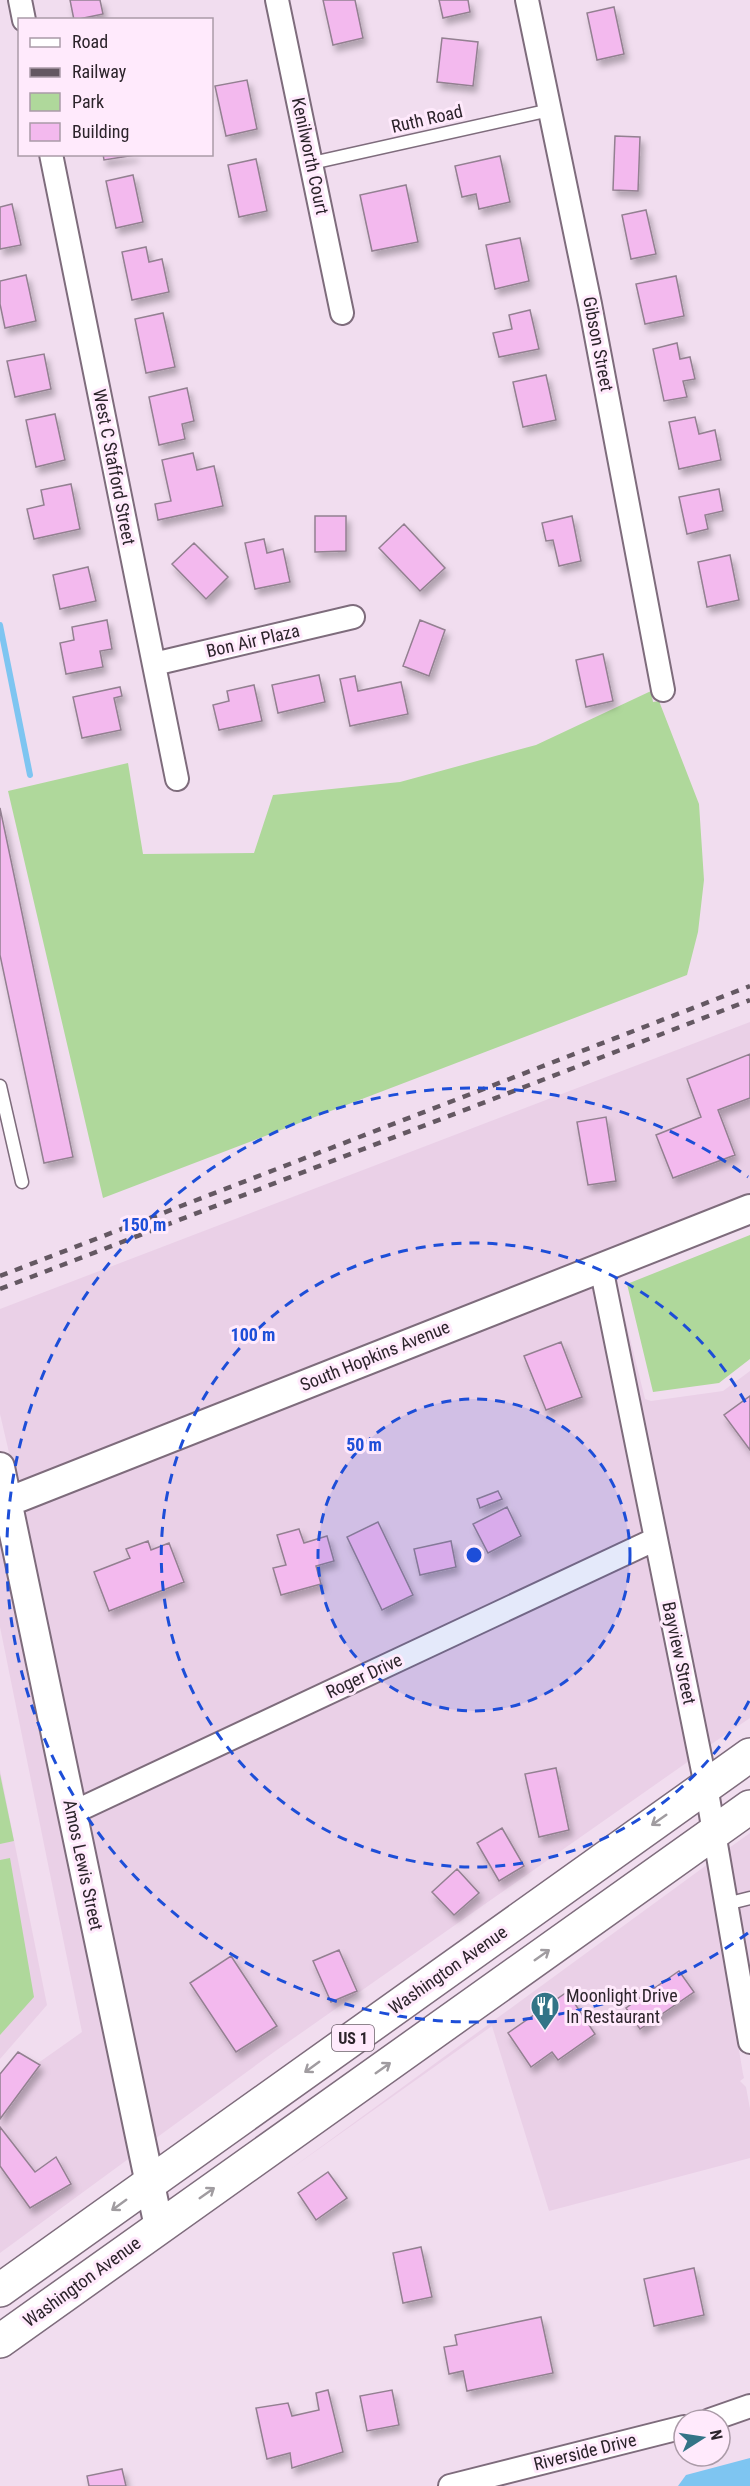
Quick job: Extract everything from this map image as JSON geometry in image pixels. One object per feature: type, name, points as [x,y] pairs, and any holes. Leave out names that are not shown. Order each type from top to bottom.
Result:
[{"type":"main road","name":"Washington Avenue","points":[[0,2290],[750,1755]]},
{"type":"main road","name":"Washington Avenue","points":[[0,2341],[750,1807]]},
{"type":"main road","points":[[423,1987],[448,2022]]},
{"type":"street","points":[[20,0],[24,18]]},
{"type":"street","name":"Kenilworth Court","points":[[278,0],[342,313]]},
{"type":"street","name":"Gibson Street","points":[[526,0],[590,304],[663,690]]},
{"type":"street","name":"West C Stafford Street","points":[[51,156],[177,779]]},
{"type":"street","name":"Bon Air Plaza","points":[[154,664],[353,617]]},
{"type":"street","name":"South Hopkins Avenue","points":[[4,1503],[750,1209]]},
{"type":"street","name":"Bayview Street","points":[[601,1267],[706,1786],[750,2042]]},
{"type":"street","name":"Amos Lewis Street","points":[[0,1467],[4,1503],[159,2227]]},
{"type":"street","name":"Roger Drive","points":[[72,1813],[656,1539]]},
{"type":"street","points":[[732,2412],[750,2406]]},
{"type":"street","name":"Riverside Drive","points":[[450,2486],[672,2430]]},
{"type":"lane","name":"Ruth Road","points":[[312,163],[550,110]]},
{"type":"lane","points":[[0,1086],[22,1182]]},
{"type":"lane","points":[[726,1904],[750,1898]]},
{"type":"shaded area","points":[[750,1022],[750,1198],[17,1487],[0,1414],[0,1309]]},
{"type":"shaded area","points":[[750,1221],[750,1225],[624,1275],[618,1280],[617,1286],[645,1399],[651,1401],[723,1391],[750,1371],[750,1718],[710,1745],[669,1544],[671,1543],[667,1535],[614,1273]]},
{"type":"shaded area","points":[[592,1282],[642,1533],[81,1796],[23,1508]]},
{"type":"shaded area","points":[[0,1524],[59,1807],[57,1809],[61,1816],[131,2157],[0,2253],[0,2090],[82,2032],[0,1627]]},
{"type":"shaded area","points":[[646,1555],[689,1761],[274,2052],[152,2141],[86,1818]]},
{"type":"shaded area","points":[[0,1770],[47,2005],[0,2059]]},
{"type":"shaded area","points":[[750,1833],[750,1970],[729,1848]]},
{"type":"shaded area","points":[[708,1864],[744,2078],[740,2081],[746,2087],[750,2109],[750,2158],[549,2211],[492,2026],[292,2168]]},
{"type":"green space","points":[[651,691],[653,702],[659,701],[699,804],[704,880],[698,932],[687,975],[103,1198],[8,791],[128,763],[143,854],[254,853],[273,795],[400,782],[536,745]]},
{"type":"green space","points":[[750,1235],[750,1359],[719,1383],[653,1392],[627,1284]]},
{"type":"green space","points":[[0,1774],[14,1841],[0,1844]]},
{"type":"green space","points":[[10,1858],[34,1997],[0,2035],[0,1860]]},
{"type":"water","points":[[750,2458],[750,2486],[678,2486],[686,2475],[712,2468],[732,2468],[732,2463]]},
{"type":"building","points":[[70,0],[100,0],[103,14],[74,18]]},
{"type":"building","points":[[323,0],[355,0],[363,38],[333,45]]},
{"type":"building","points":[[439,0],[468,0],[470,12],[443,18]]},
{"type":"building","points":[[614,7],[624,54],[597,60],[587,13]]},
{"type":"building","points":[[442,38],[478,42],[473,86],[437,82]]},
{"type":"building","points":[[247,80],[257,129],[226,136],[215,86]]},
{"type":"building","points":[[615,136],[640,137],[638,191],[613,190]]},
{"type":"building","points":[[103,156],[129,156],[104,160]]},
{"type":"building","points":[[500,156],[510,202],[479,209],[476,194],[462,197],[455,166]]},
{"type":"building","points":[[256,159],[267,211],[239,217],[228,165]]},
{"type":"building","points":[[133,175],[143,222],[116,228],[106,181]]},
{"type":"building","points":[[406,185],[418,242],[372,251],[360,195]]},
{"type":"building","points":[[12,204],[21,245],[0,249],[0,207]]},
{"type":"building","points":[[646,210],[656,254],[631,259],[622,215]]},
{"type":"building","points":[[520,238],[529,281],[495,289],[486,245]]},
{"type":"building","points":[[146,247],[149,262],[162,259],[169,292],[132,300],[122,252]]},
{"type":"building","points":[[26,275],[36,321],[5,328],[0,304],[0,281]]},
{"type":"building","points":[[676,276],[684,316],[645,324],[636,284]]},
{"type":"building","points":[[530,310],[539,349],[499,357],[493,333],[512,329],[509,315]]},
{"type":"building","points":[[163,313],[175,367],[146,373],[135,319]]},
{"type":"building","points":[[677,343],[680,359],[690,357],[695,379],[683,381],[687,397],[664,401],[653,349]]},
{"type":"building","points":[[44,354],[51,389],[15,397],[7,361]]},
{"type":"building","points":[[546,375],[556,420],[523,427],[513,382]]},
{"type":"building","points":[[187,388],[194,421],[182,424],[185,439],[159,445],[149,397]]},
{"type":"building","points":[[55,414],[65,460],[36,467],[26,420]]},
{"type":"building","points":[[695,417],[699,434],[715,430],[721,460],[679,469],[669,422]]},
{"type":"building","points":[[193,453],[197,470],[214,466],[223,506],[158,520],[155,504],[171,501],[162,460]]},
{"type":"building","points":[[71,484],[80,529],[34,539],[27,509],[44,505],[41,490]]},
{"type":"building","points":[[719,489],[723,511],[705,515],[708,529],[687,534],[679,497]]},
{"type":"building","points":[[315,516],[346,516],[346,551],[315,552]]},
{"type":"building","points":[[572,516],[581,561],[559,566],[553,540],[546,541],[542,523]]},
{"type":"building","points":[[404,524],[445,568],[420,591],[379,548]]},
{"type":"building","points":[[264,539],[267,553],[283,549],[290,582],[255,589],[245,543]]},
{"type":"building","points":[[194,543],[228,577],[206,599],[172,564]]},
{"type":"building","points":[[730,555],[739,600],[707,607],[698,562]]},
{"type":"building","points":[[88,567],[96,601],[60,609],[53,575]]},
{"type":"building","points":[[107,620],[112,649],[100,651],[103,667],[66,674],[60,643],[74,640],[72,627]]},
{"type":"building","points":[[420,620],[445,630],[429,676],[403,666]]},
{"type":"building","points":[[603,654],[613,701],[586,707],[576,660]]},
{"type":"building","points":[[319,675],[325,702],[278,713],[272,685]]},
{"type":"building","points":[[355,676],[358,691],[401,682],[408,714],[350,726],[340,679]]},
{"type":"building","points":[[254,685],[262,721],[219,730],[213,705],[229,701],[227,691]]},
{"type":"building","points":[[120,687],[122,696],[114,698],[121,730],[82,738],[73,697]]},
{"type":"building","points":[[0,808],[73,1157],[44,1163],[0,955]]},
{"type":"building","points":[[750,1054],[750,1098],[718,1110],[735,1155],[673,1178],[656,1135],[701,1117],[687,1079]]},
{"type":"building","points":[[606,1117],[616,1181],[588,1185],[577,1122]]},
{"type":"building","points":[[561,1342],[582,1397],[546,1410],[524,1356]]},
{"type":"building","points":[[750,1396],[750,1450],[724,1415]]},
{"type":"building","points":[[498,1491],[502,1499],[480,1508],[477,1499]]},
{"type":"building","points":[[507,1507],[521,1536],[488,1553],[473,1524]]},
{"type":"building","points":[[378,1522],[413,1595],[382,1610],[347,1537]]},
{"type":"building","points":[[299,1529],[304,1543],[327,1536],[334,1561],[316,1566],[321,1584],[281,1595],[273,1568],[286,1565],[277,1535]]},
{"type":"building","points":[[148,1541],[151,1550],[169,1543],[184,1582],[109,1611],[94,1572],[130,1558],[126,1549]]},
{"type":"building","points":[[451,1541],[456,1567],[420,1575],[414,1549]]},
{"type":"building","points":[[556,1768],[569,1830],[539,1837],[525,1774]]},
{"type":"building","points":[[502,1828],[524,1866],[499,1881],[477,1843]]},
{"type":"building","points":[[457,1869],[479,1893],[454,1915],[432,1892]]},
{"type":"building","points":[[339,1950],[357,1991],[331,2002],[313,1961]]},
{"type":"building","points":[[231,1956],[277,2026],[236,2052],[190,1983]]},
{"type":"building","points":[[679,1971],[694,1992],[640,2029],[626,2008]]},
{"type":"building","points":[[567,1992],[595,2034],[558,2060],[552,2052],[531,2067],[508,2033]]},
{"type":"building","points":[[18,2052],[40,2065],[0,2119],[0,2074]]},
{"type":"building","points":[[0,2127],[35,2172],[56,2157],[71,2184],[30,2208],[0,2166]]},
{"type":"building","points":[[328,2172],[347,2198],[316,2220],[298,2193]]},
{"type":"building","points":[[421,2247],[432,2297],[403,2303],[393,2253]]},
{"type":"building","points":[[694,2268],[704,2315],[654,2326],[644,2279]]},
{"type":"building","points":[[541,2317],[553,2373],[467,2391],[463,2371],[449,2374],[444,2347],[457,2345],[455,2335]]},
{"type":"building","points":[[328,2390],[343,2452],[292,2468],[290,2453],[267,2459],[256,2408],[288,2403],[292,2416],[319,2410],[316,2393]]},
{"type":"building","points":[[392,2390],[399,2425],[367,2431],[360,2396]]},
{"type":"building","points":[[122,2469],[126,2486],[89,2486],[87,2476]]},
{"type":"waterway","points":[[0,625],[30,775]]},
{"type":"railway","points":[[0,1276],[750,986]]},
{"type":"railway","points":[[0,1289],[750,1000]]},
{"type":"place","name":"Moonlight Drive In Restaurant","points":[[545,2032]]}]
